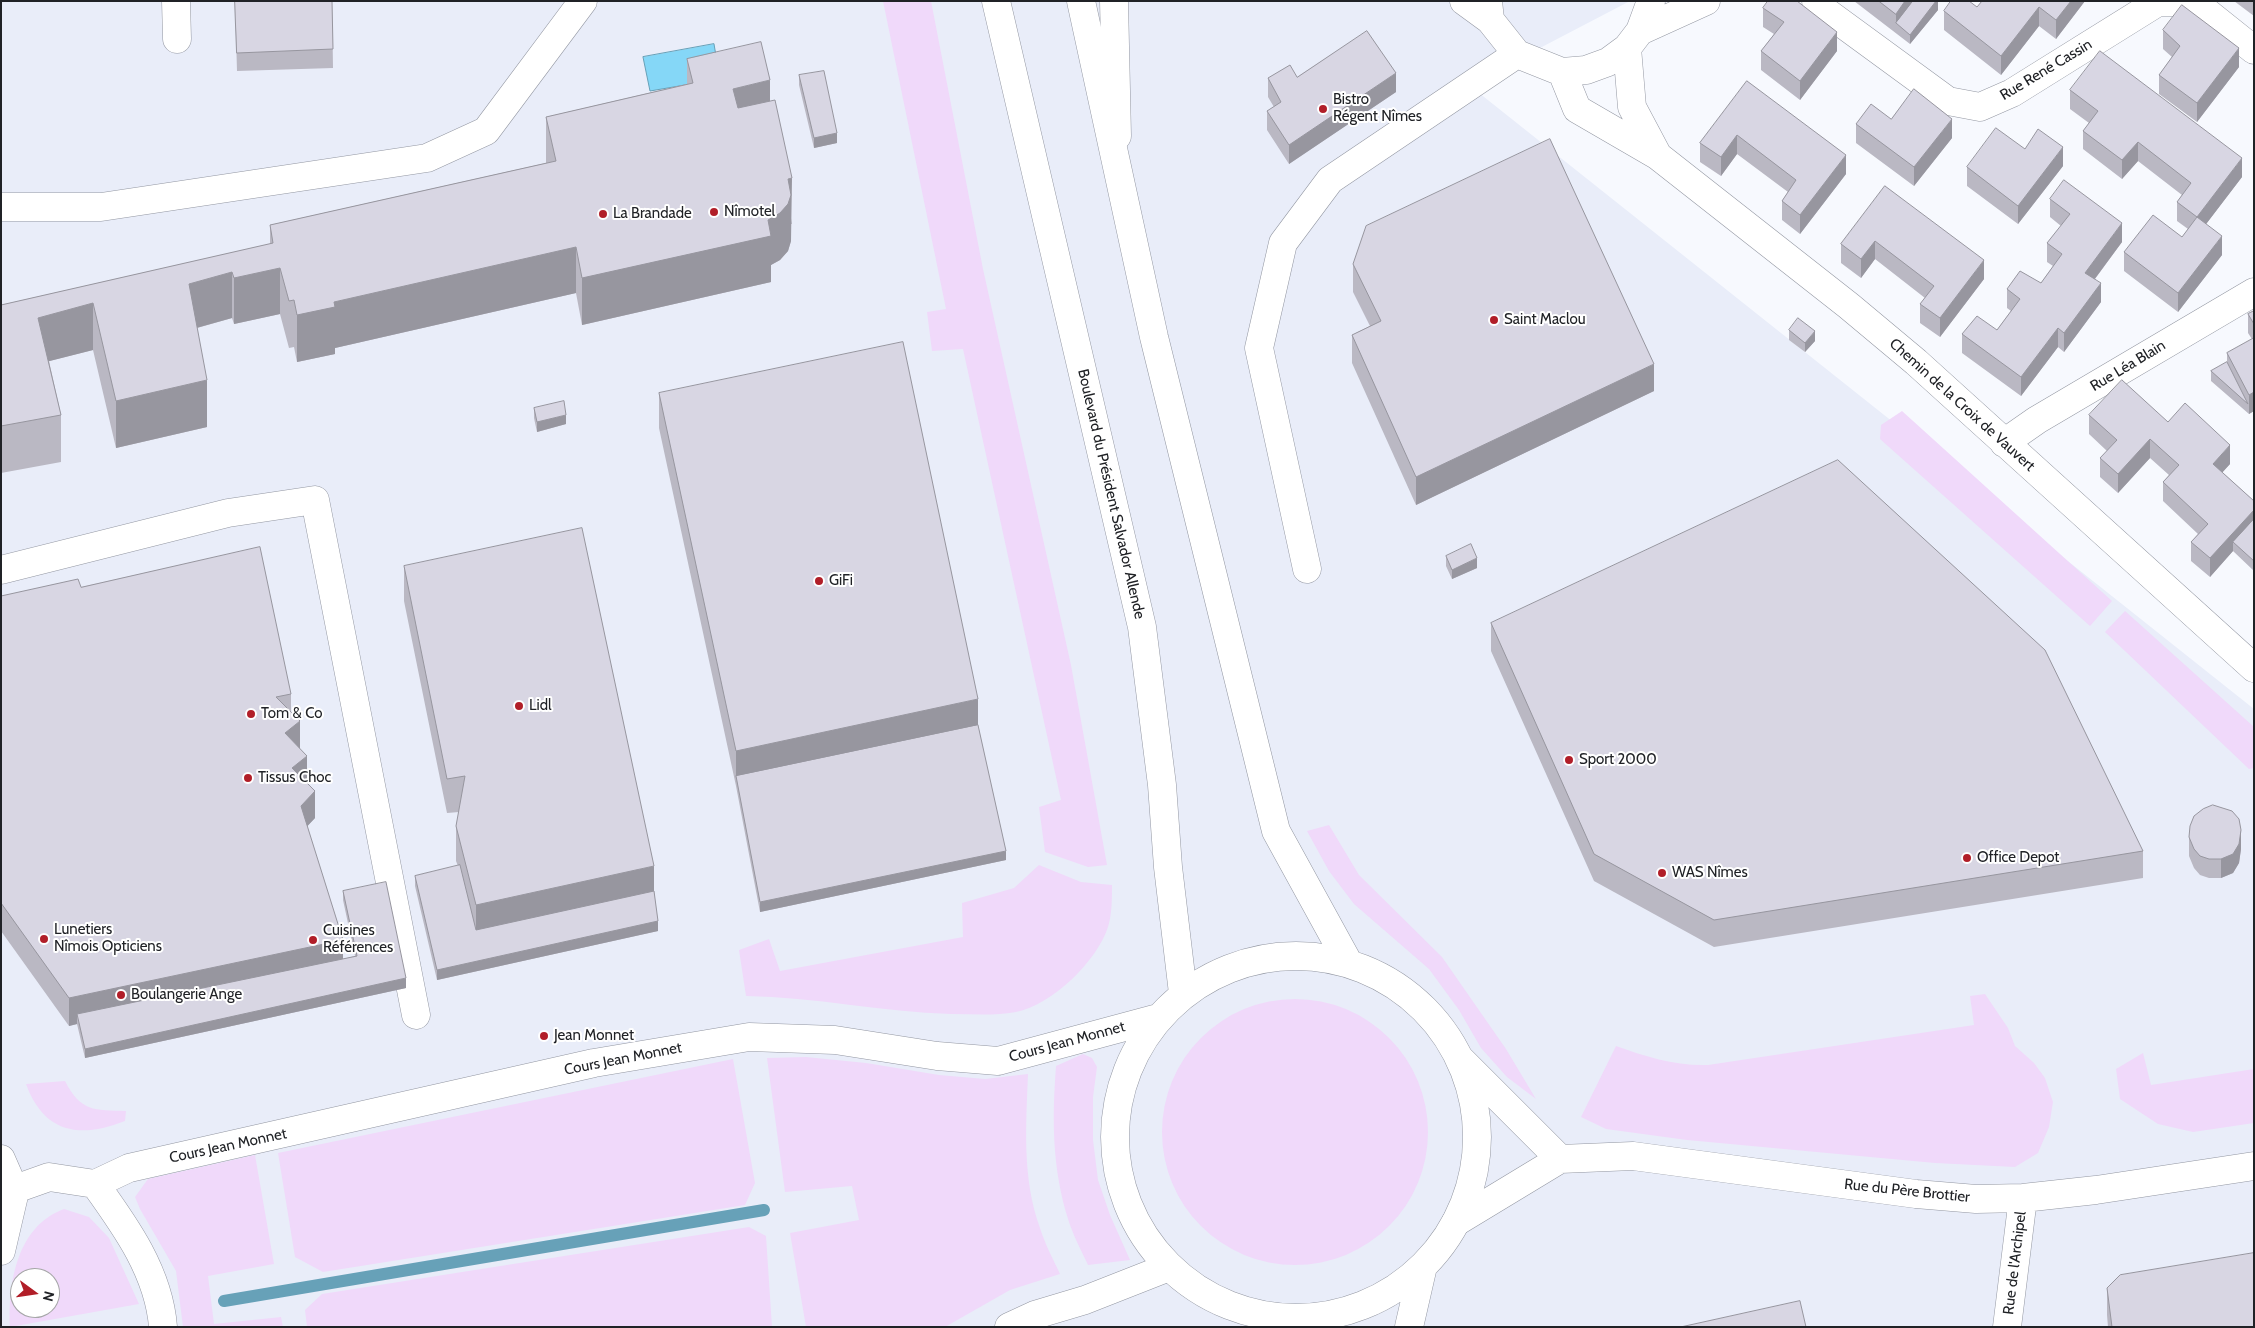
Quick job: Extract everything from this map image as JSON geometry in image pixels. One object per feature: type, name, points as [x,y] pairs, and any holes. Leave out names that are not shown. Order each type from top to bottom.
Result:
[{"type":"main road","points":[[176,1],[177,39]]},
{"type":"main road","points":[[1,207],[101,206],[427,158],[486,131],[583,1]]},
{"type":"main road","name":"Boulevard du Président Salvador Allende","points":[[996,1],[1142,627],[1162,785],[1168,867],[1183,994]]},
{"type":"main road","points":[[1081,1],[1154,337],[1276,831],[1348,962]]},
{"type":"main road","points":[[1114,1],[1118,173]]},
{"type":"main road","points":[[1464,1],[1489,11],[1517,54],[1562,72],[1594,67],[1608,62],[1634,39],[1706,1]]},
{"type":"main road","points":[[1634,39],[1651,1]]},
{"type":"main road","name":"Rue René Cassin","points":[[1816,1],[1825,11],[1948,101],[1980,107],[2012,93],[2158,2],[2194,2],[2254,50]]},
{"type":"main road","name":"Chemin de la Croix de Vauvert","points":[[1634,39],[1632,107],[1658,156]]},
{"type":"main road","points":[[1307,569],[1260,348],[1283,243],[1330,180],[1517,54]]},
{"type":"main road","name":"Chemin de la Croix de Vauvert","points":[[1562,72],[1577,109],[1658,156],[1864,319],[1916,362],[2254,668]]},
{"type":"main road","name":"Rue Léa Blain","points":[[2004,443],[2045,415],[2254,292]]},
{"type":"main road","points":[[1,570],[228,513],[315,500],[416,1015]]},
{"type":"main road","points":[[1461,1060],[1473,1097],[1477,1135],[1472,1180],[1456,1222],[1423,1266],[1395,1288],[1364,1305],[1330,1315],[1295,1318],[1260,1315],[1231,1316],[1169,1267],[1147,1241],[1131,1211],[1120,1179],[1114,1145],[1124,1078],[1158,1018],[1183,994],[1234,965],[1291,954],[1348,962],[1395,983],[1433,1017],[1461,1060],[1560,1160]]},
{"type":"main road","name":"Cours Jean Monnet","points":[[95,1184],[129,1168],[594,1063],[749,1037],[835,1040],[937,1056],[998,1060],[1158,1018]]},
{"type":"main road","name":"Rue du Père Brottier","points":[[1456,1222],[1560,1160],[1633,1156],[1688,1165],[1916,1194],[1976,1199],[2023,1198],[2254,1166]]},
{"type":"main road","points":[[1,1159],[8,1193],[1,1251]]},
{"type":"main road","points":[[8,1193],[49,1178],[95,1184],[145,1260],[162,1312],[163,1327]]},
{"type":"main road","name":"Rue de l'Archipel","points":[[2007,1327],[2023,1198]]},
{"type":"main road","points":[[1408,1327],[1423,1266]]},
{"type":"main road","points":[[1009,1327],[1035,1315],[1085,1300],[1169,1267]]},
{"type":"shaded area","points":[[1,1],[1630,1],[1469,85],[2254,709],[2254,1327],[1,1327]]},
{"type":"shaded area","points":[[883,1],[931,1],[983,269],[1071,665],[1107,865],[1088,867],[1045,852],[1039,807],[1061,800],[963,349],[932,351],[927,312],[946,309]]},
{"type":"shaded area","points":[[1902,411],[2112,601],[2090,626],[1880,439],[1881,425]]},
{"type":"shaded area","points":[[2125,611],[2254,727],[2254,768],[2249,769],[2105,632]]},
{"type":"shaded area","points":[[1329,825],[1359,875],[1442,957],[1506,1049],[1536,1099],[1507,1077],[1481,1048],[1459,1010],[1429,969],[1354,904],[1329,871],[1307,831]]},
{"type":"shaded area","points":[[1039,865],[1081,882],[1112,885],[1112,906],[1108,927],[1094,954],[1084,967],[1058,991],[1030,1008],[1000,1014],[925,1013],[797,999],[746,996],[739,950],[769,939],[780,971],[963,937],[962,903],[1014,888]]},
{"type":"shaded area","points":[[1985,994],[2008,1028],[2015,1046],[2034,1063],[2045,1078],[2053,1102],[2049,1127],[2038,1153],[2015,1167],[1935,1163],[1687,1140],[1606,1129],[1581,1117],[1616,1046],[1661,1060],[1684,1064],[1708,1065],[1974,1025],[1970,996]]},
{"type":"shaded area","points":[[1295,999],[1321,1002],[1346,1009],[1369,1021],[1389,1038],[1406,1058],[1418,1081],[1425,1106],[1428,1132],[1425,1158],[1418,1183],[1406,1206],[1389,1226],[1369,1243],[1346,1255],[1321,1262],[1295,1265],[1269,1262],[1244,1255],[1221,1243],[1201,1226],[1184,1206],[1172,1183],[1165,1158],[1162,1132],[1165,1106],[1172,1081],[1184,1058],[1201,1038],[1221,1021],[1244,1009],[1269,1002]]},
{"type":"shaded area","points":[[2143,1053],[2151,1085],[2254,1069],[2254,1123],[2193,1132],[2158,1124],[2120,1099],[2116,1069]]},
{"type":"shaded area","points":[[1083,1054],[1092,1058],[1097,1067],[1093,1097],[1093,1140],[1098,1180],[1110,1215],[1130,1260],[1088,1265],[1072,1231],[1063,1200],[1054,1143],[1056,1066]]},
{"type":"shaded area","points":[[806,1057],[866,1063],[939,1075],[985,1079],[1028,1074],[1026,1152],[1030,1190],[1042,1234],[1060,1274],[1010,1290],[945,1327],[806,1327],[790,1233],[859,1220],[852,1186],[785,1192],[767,1058]]},
{"type":"shaded area","points":[[733,1059],[755,1183],[745,1205],[323,1272],[295,1257],[278,1153]]},
{"type":"shaded area","points":[[65,1081],[77,1099],[83,1104],[97,1109],[126,1111],[125,1121],[93,1130],[65,1128],[53,1122],[43,1113],[26,1084]]},
{"type":"shaded area","points":[[255,1155],[274,1264],[208,1276],[214,1324],[281,1317],[283,1327],[183,1327],[176,1271],[135,1197],[148,1179]]},
{"type":"shaded area","points":[[64,1209],[89,1217],[109,1238],[139,1304],[10,1327],[10,1318],[60,1318],[60,1268],[16,1268],[26,1242],[35,1228],[48,1217]]},
{"type":"shaded area","points":[[749,1227],[766,1236],[772,1327],[307,1327],[305,1310],[322,1294]]},
{"type":"water","points":[[714,44],[720,79],[650,91],[643,57]]},
{"type":"building","points":[[235,1],[332,1],[333,49],[237,53]]},
{"type":"building","points":[[1768,1],[1797,1],[1837,32],[1800,81],[1761,51],[1784,22],[1763,8]]},
{"type":"building","points":[[1879,1],[1905,1],[1896,14]]},
{"type":"building","points":[[1913,1],[1936,1],[1910,35],[1896,23]]},
{"type":"building","points":[[1951,1],[1969,1],[1977,7],[1982,1],[2071,1],[2056,20],[2039,7],[2001,56],[1944,11]]},
{"type":"building","points":[[2182,5],[2239,48],[2197,103],[2159,75],[2180,46],[2163,30]]},
{"type":"building","name":"Bistro Régent Nîmes","points":[[1367,31],[1396,73],[1289,145],[1267,111],[1281,102],[1268,78],[1290,65],[1297,77]]},
{"type":"building","points":[[761,42],[770,80],[733,89],[738,108],[775,100],[792,178],[788,179],[791,195],[788,204],[780,213],[768,220],[771,236],[582,278],[576,247],[334,302],[335,307],[297,315],[294,300],[289,301],[280,268],[234,278],[232,272],[189,284],[207,380],[116,401],[93,303],[38,318],[61,415],[1,426],[1,305],[273,243],[270,225],[556,161],[546,117],[693,83],[687,59]]},
{"type":"building","points":[[2100,51],[2242,158],[2197,217],[2177,202],[2191,183],[2138,142],[2122,160],[2083,131],[2098,111],[2070,90]]},
{"type":"building","points":[[824,71],[837,133],[814,138],[799,75]]},
{"type":"building","points":[[1747,81],[1846,155],[1800,215],[1782,201],[1796,180],[1737,135],[1721,157],[1700,143]]},
{"type":"building","points":[[1914,89],[1952,119],[1914,167],[1856,124],[1871,104],[1891,119]]},
{"type":"building","points":[[1996,128],[2025,149],[2038,129],[2063,147],[2018,206],[1967,167]]},
{"type":"building","name":"Saint Maclou","points":[[1550,139],[1654,364],[1416,477],[1352,335],[1381,321],[1353,264],[1366,226]]},
{"type":"building","points":[[2064,180],[2122,223],[2085,273],[2101,283],[2064,333],[2058,328],[2021,377],[1962,334],[1977,316],[1997,330],[2020,299],[2007,289],[2020,271],[2041,283],[2062,254],[2047,243],[2070,214],[2050,199]]},
{"type":"building","points":[[1885,186],[1984,260],[1940,318],[1920,304],[1934,286],[1875,241],[1861,259],[1841,244]]},
{"type":"building","points":[[2153,215],[2182,237],[2197,217],[2222,236],[2178,293],[2124,252]]},
{"type":"building","points":[[2254,311],[2254,324],[2248,314]]},
{"type":"building","points":[[1798,318],[1815,331],[1805,343],[1789,330]]},
{"type":"building","points":[[2254,338],[2254,392],[2249,395],[2227,353]]},
{"type":"building","name":"GiFi","points":[[903,342],[978,699],[736,751],[659,393]]},
{"type":"building","points":[[2227,362],[2248,404],[2211,371]]},
{"type":"building","points":[[2122,380],[2168,422],[2185,403],[2230,445],[2213,464],[2254,501],[2254,510],[2210,558],[2191,542],[2208,524],[2163,482],[2179,465],[2150,439],[2118,474],[2100,458],[2117,440],[2089,415]]},
{"type":"building","points":[[564,401],[566,415],[537,422],[534,408]]},
{"type":"building","points":[[1838,460],[2045,650],[2143,851],[1714,920],[1594,854],[1491,623]]},
{"type":"building","points":[[2254,519],[2254,561],[2233,542]]},
{"type":"building","name":"Lidl","points":[[582,528],[654,866],[476,905],[456,826],[465,776],[447,779],[404,566]]},
{"type":"building","points":[[1471,544],[1477,558],[1452,570],[1446,556]]},
{"type":"building","points":[[260,547],[291,694],[276,697],[300,721],[285,733],[307,756],[292,768],[315,791],[301,806],[343,940],[69,998],[1,903],[1,596],[78,579],[81,587]]},
{"type":"building","points":[[978,725],[1006,851],[760,902],[736,776]]},
{"type":"building","points":[[2213,805],[2232,811],[2239,819],[2241,830],[2239,844],[2233,854],[2221,859],[2209,859],[2200,856],[2194,849],[2189,837],[2190,826],[2194,816],[2203,809]]},
{"type":"building","points":[[460,865],[476,930],[654,891],[658,921],[437,970],[415,876]]},
{"type":"building","points":[[386,882],[406,978],[85,1049],[77,1014],[357,956],[343,891]]},
{"type":"building","points":[[2254,1253],[2254,1327],[2112,1327],[2107,1288],[2120,1275]]},
{"type":"building","points":[[1800,1301],[1806,1327],[1681,1327]]},
{"type":"waterway","points":[[224,1301],[764,1210]]},
{"type":"place","name":"Bistro Régent Nîmes","points":[[1323,109]]},
{"type":"place","name":"Nîmotel","points":[[714,212]]},
{"type":"place","name":"La Brandade","points":[[603,214]]},
{"type":"place","name":"Saint Maclou","points":[[1494,320]]},
{"type":"place","name":"GiFi","points":[[819,581]]},
{"type":"place","name":"Lidl","points":[[519,706]]},
{"type":"place","name":"Tom & Co","points":[[251,714]]},
{"type":"place","name":"Sport 2000","points":[[1569,760]]},
{"type":"place","name":"Tissus Choc","points":[[248,778]]},
{"type":"place","name":"Office Depot","points":[[1967,858]]},
{"type":"place","name":"WAS Nîmes","points":[[1662,873]]},
{"type":"place","name":"Lunetiers Nîmois Opticiens","points":[[44,939]]},
{"type":"place","name":"Cuisines Références","points":[[313,940]]},
{"type":"place","name":"Boulangerie Ange","points":[[121,995]]},
{"type":"place","name":"Jean Monnet","points":[[544,1036]]}]
